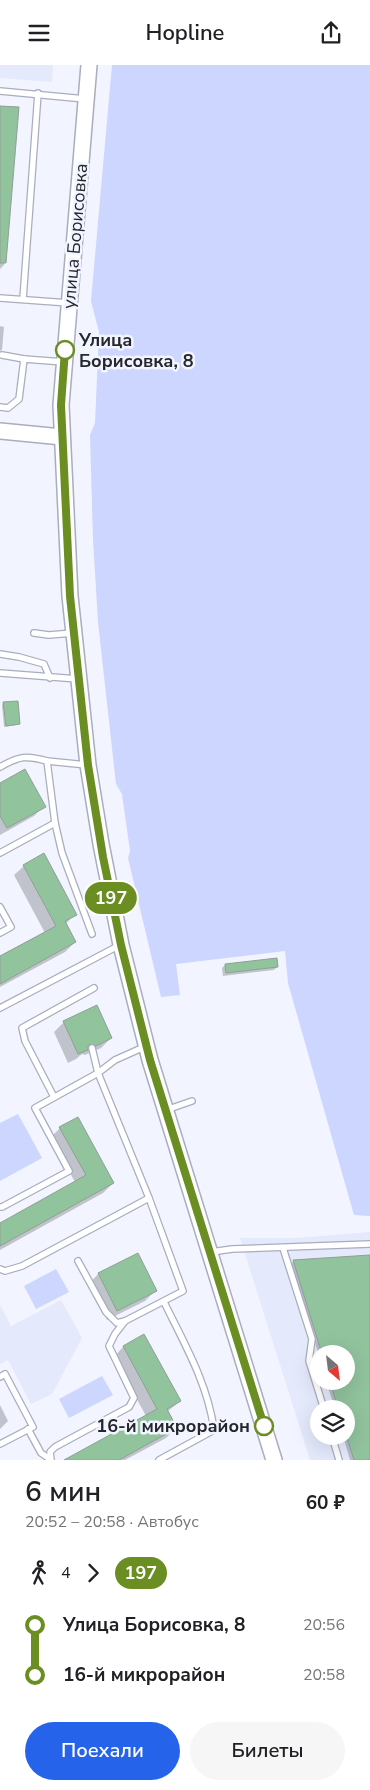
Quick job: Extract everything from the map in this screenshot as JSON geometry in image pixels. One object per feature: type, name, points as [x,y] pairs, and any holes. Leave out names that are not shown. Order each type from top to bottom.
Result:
[{"type":"street","name":"улица Борисовка","points":[[90,65],[61,405],[73,633],[88,765],[102,853],[121,945],[146,1046],[274,1460]]},
{"type":"street","points":[[0,431],[62,437]]},
{"type":"lane","points":[[0,91],[38,93],[86,99]]},
{"type":"lane","points":[[23,299],[38,93]]},
{"type":"lane","points":[[0,298],[69,303]]},
{"type":"lane","points":[[2,355],[24,359],[64,362]]},
{"type":"lane","points":[[0,407],[8,407],[19,399],[24,359]]},
{"type":"lane","points":[[34,633],[49,635],[73,633]]},
{"type":"lane","points":[[0,654],[44,664],[50,678]]},
{"type":"lane","points":[[0,673],[78,679]]},
{"type":"lane","points":[[0,767],[8,762],[30,756],[47,761],[88,765]]},
{"type":"lane","points":[[47,761],[55,823],[62,853],[92,934]]},
{"type":"lane","points":[[0,853],[55,823]]},
{"type":"lane","points":[[0,907],[11,927],[0,933]]},
{"type":"lane","points":[[0,1008],[121,945]]},
{"type":"lane","points":[[54,1097],[26,1041],[22,1028],[94,988]]},
{"type":"lane","points":[[0,1207],[69,1171],[35,1108],[98,1073],[115,1060],[146,1046]]},
{"type":"lane","points":[[78,1261],[106,1312],[117,1323],[125,1321],[183,1291],[149,1198],[98,1073],[92,1048]]},
{"type":"lane","points":[[165,1110],[192,1101]]},
{"type":"lane","points":[[0,1269],[5,1271],[22,1266],[149,1198]]},
{"type":"lane","points":[[209,1252],[232,1249],[370,1244]]},
{"type":"lane","points":[[284,1248],[312,1339],[309,1361],[321,1400]]},
{"type":"lane","points":[[159,1460],[214,1430],[198,1370],[164,1302]]},
{"type":"lane","points":[[50,1459],[50,1452],[55,1447],[130,1407],[134,1398],[109,1346],[125,1321]]},
{"type":"lane","points":[[0,1377],[5,1374],[33,1427],[0,1445]]},
{"type":"lane","points":[[28,1429],[41,1453],[50,1459]]},
{"type":"lane","points":[[335,1445],[340,1460]]},
{"type":"shaded area","points":[[0,65],[53,65],[52,82],[0,78]]},
{"type":"shaded area","points":[[112,65],[370,65],[370,1216],[354,1215],[288,983],[285,951],[176,964],[180,995],[161,997],[128,858],[130,851],[122,794],[116,784],[98,622],[90,435],[95,423],[99,332],[91,301]]},
{"type":"shaded area","points":[[18,1114],[42,1158],[0,1181],[0,1123]]},
{"type":"shaded area","points":[[370,1232],[370,1460],[310,1460],[240,1238],[297,1238]]},
{"type":"shaded area","points":[[56,1269],[69,1292],[36,1309],[24,1286]]},
{"type":"shaded area","points":[[61,1300],[82,1338],[52,1394],[31,1404],[8,1360],[0,1364],[0,1305],[11,1326]]},
{"type":"shaded area","points":[[102,1376],[113,1395],[69,1418],[59,1399]]},
{"type":"building","points":[[0,106],[19,107],[6,263],[0,263]]},
{"type":"building","points":[[18,701],[20,724],[6,726],[3,702]]},
{"type":"building","points":[[25,769],[46,807],[7,828],[0,816],[0,783]]},
{"type":"building","points":[[44,853],[77,915],[65,921],[76,942],[0,984],[0,956],[56,926],[23,865]]},
{"type":"building","points":[[277,958],[278,967],[226,973],[225,964]]},
{"type":"building","points":[[97,1005],[112,1038],[96,1046],[90,1044],[88,1050],[78,1054],[63,1021]]},
{"type":"building","points":[[78,1117],[114,1183],[0,1246],[0,1223],[86,1175],[59,1127]]},
{"type":"building","points":[[138,1253],[157,1291],[117,1311],[98,1273]]},
{"type":"building","points":[[370,1255],[370,1460],[354,1460],[349,1445],[355,1445],[355,1400],[335,1400],[333,1390],[355,1390],[355,1345],[319,1345],[293,1260]]},
{"type":"building","points":[[144,1334],[181,1401],[167,1409],[177,1428],[119,1460],[64,1460],[157,1409],[123,1346]]},
{"type":"bus line","name":"197","points":[[65,350],[61,405],[70,596],[88,765],[103,857],[128,977],[150,1060],[264,1426]]},
{"type":"place","name":"Улица Борисовка, 8","points":[[65,350]]},
{"type":"place","name":"16-й микрорайон","points":[[264,1426]]}]
